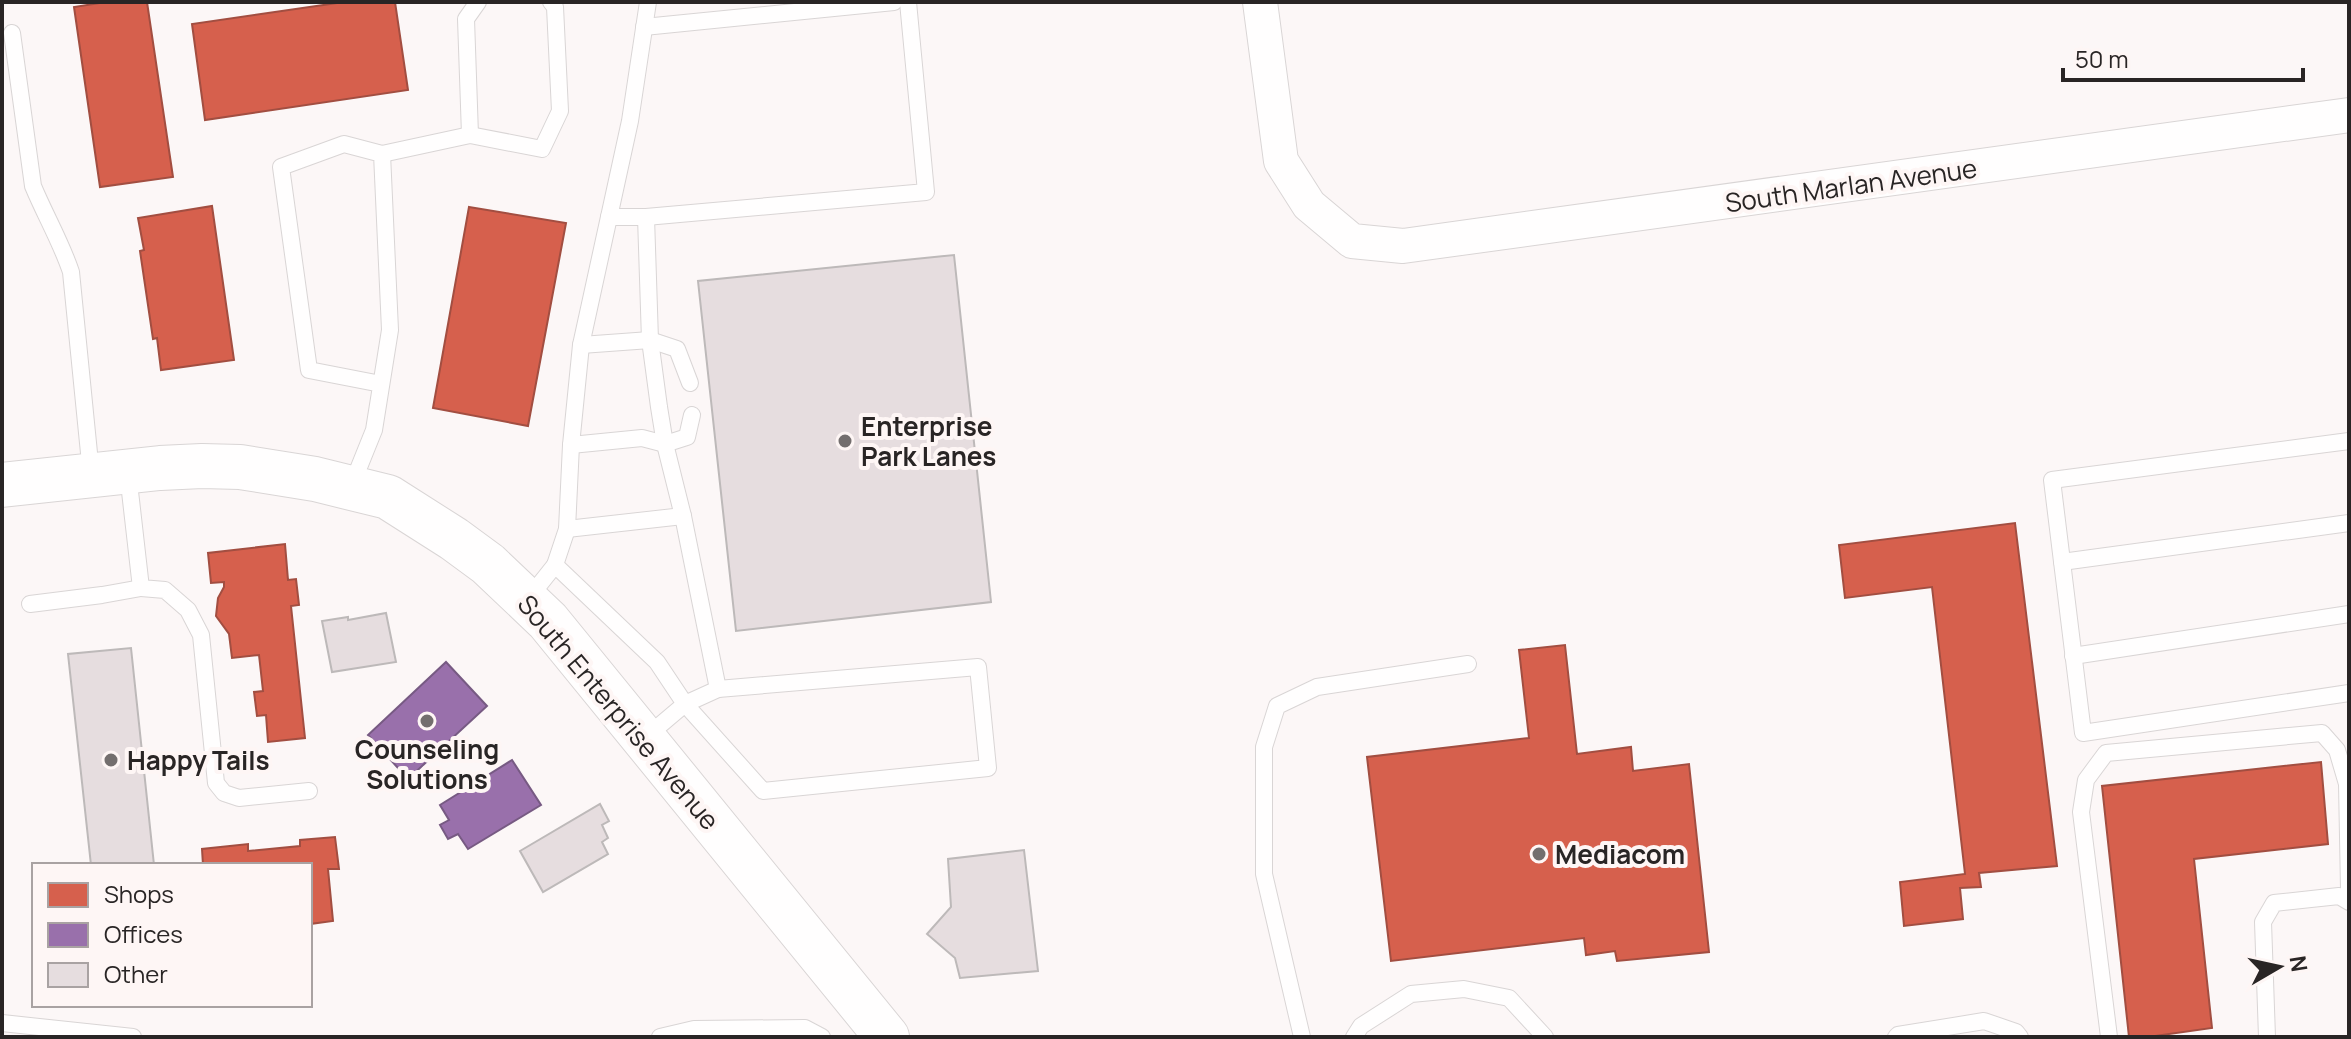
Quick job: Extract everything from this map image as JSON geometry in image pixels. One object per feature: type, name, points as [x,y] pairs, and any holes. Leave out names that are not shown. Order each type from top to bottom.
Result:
[{"type":"street","name":"South Marlan Avenue","points":[[1260,2],[1281,161],[1309,205],[1352,241],[1403,246],[2349,115]]},
{"type":"street","name":"South Enterprise Avenue","points":[[2,485],[202,466],[240,467],[315,479],[388,497],[488,564],[548,621],[887,1037]]},
{"type":"lane","points":[[470,135],[466,19],[478,2]]},
{"type":"lane","points":[[381,384],[309,370],[281,167],[344,144],[382,154],[470,135],[542,149],[560,111],[555,7],[551,2]]},
{"type":"lane","points":[[527,600],[555,565],[567,529],[581,345],[630,121],[648,2]]},
{"type":"lane","points":[[644,27],[894,2]]},
{"type":"lane","points":[[609,217],[646,217],[926,192],[908,2]]},
{"type":"lane","points":[[12,33],[33,186],[62,245],[71,272],[110,474],[141,588]]},
{"type":"lane","points":[[351,488],[374,430],[390,330],[382,154]]},
{"type":"lane","points":[[646,217],[650,340],[665,444],[718,689]]},
{"type":"lane","points":[[581,345],[650,340],[677,349],[690,383]]},
{"type":"lane","points":[[571,445],[642,438],[665,444],[687,437],[692,415]]},
{"type":"lane","points":[[2349,441],[2052,480],[2083,733],[2349,693]]},
{"type":"lane","points":[[567,529],[683,516]]},
{"type":"lane","points":[[2062,562],[2349,523]]},
{"type":"lane","points":[[555,565],[657,662],[685,704],[763,791],[988,768],[978,667],[718,689],[685,704],[643,739]]},
{"type":"lane","points":[[30,604],[141,588],[165,590],[188,610],[201,635],[216,783],[224,793],[239,798],[309,791]]},
{"type":"lane","points":[[2073,656],[2349,614]]},
{"type":"lane","points":[[1302,1037],[1264,874],[1264,747],[1277,706],[1317,687],[1468,664]]},
{"type":"lane","points":[[2109,1037],[2081,812],[2086,780],[2106,753],[2322,733],[2337,750],[2347,784],[2349,889]]},
{"type":"lane","points":[[2267,1037],[2263,922],[2274,903],[2339,896],[2349,902]]},
{"type":"lane","points":[[1354,1037],[1361,1026],[1411,994],[1464,989],[1509,998],[1545,1037]]},
{"type":"lane","points":[[1896,1037],[1984,1021],[2016,1032],[2020,1037]]},
{"type":"lane","points":[[2,1023],[133,1037]]},
{"type":"lane","points":[[660,1037],[694,1029],[805,1028],[822,1037]]},
{"type":"building: Shops","points":[[106,2],[147,2],[173,177],[100,187],[74,7]]},
{"type":"building: Shops","points":[[344,2],[395,2],[408,90],[205,120],[192,24]]},
{"type":"building: Shops","points":[[212,206],[234,360],[161,370],[157,338],[153,339],[138,218]]},
{"type":"building: Shops","points":[[469,207],[566,223],[528,426],[433,408]]},
{"type":"building: Shops","points":[[2015,523],[2057,866],[1979,873],[1981,887],[1960,888],[1963,919],[1904,926],[1900,882],[1965,874],[1932,587],[1845,598],[1839,545]]},
{"type":"building: Shops","points":[[285,544],[288,580],[296,579],[299,605],[291,606],[305,738],[268,742],[266,715],[257,716],[254,692],[263,691],[259,655],[232,658],[229,634],[216,616],[224,582],[211,583],[208,553]]},
{"type":"building: Shops","name":"Mediacom","points":[[1565,645],[1577,754],[1631,747],[1633,771],[1689,764],[1709,952],[1617,961],[1615,951],[1586,955],[1584,938],[1391,961],[1367,757],[1529,738],[1519,650]]},
{"type":"building: Shops","points":[[2321,762],[2328,844],[2194,859],[2212,1028],[2129,1037],[2102,786]]},
{"type":"building: Shops","points":[[335,837],[339,869],[328,869],[333,921],[312,924],[312,863],[203,863],[202,849],[248,844],[248,851],[300,846],[300,840]]},
{"type":"building: Offices","name":"Counseling Solutions","points":[[446,662],[487,706],[408,779],[368,735]]},
{"type":"building: Offices","points":[[512,760],[541,805],[468,849],[458,834],[448,839],[440,825],[449,820],[440,805]]},
{"type":"building: Other","name":"Enterprise Park Lanes","points":[[954,255],[991,602],[736,631],[698,281]]},
{"type":"building: Other","points":[[386,613],[396,662],[332,672],[322,621]]},
{"type":"building: Other","name":"Happy Tails","points":[[131,648],[154,863],[91,863],[68,654]]},
{"type":"building: Other","points":[[600,804],[609,821],[602,825],[608,838],[602,842],[608,854],[543,892],[520,851]]},
{"type":"building: Other","points":[[1024,850],[1038,971],[960,978],[955,958],[927,934],[951,907],[948,859]]},
{"type":"place","name":"Enterprise Park Lanes","points":[[845,441]]},
{"type":"place","name":"Counseling Solutions","points":[[427,721]]},
{"type":"place","name":"Happy Tails","points":[[111,760]]},
{"type":"place","name":"Mediacom","points":[[1539,854]]}]
